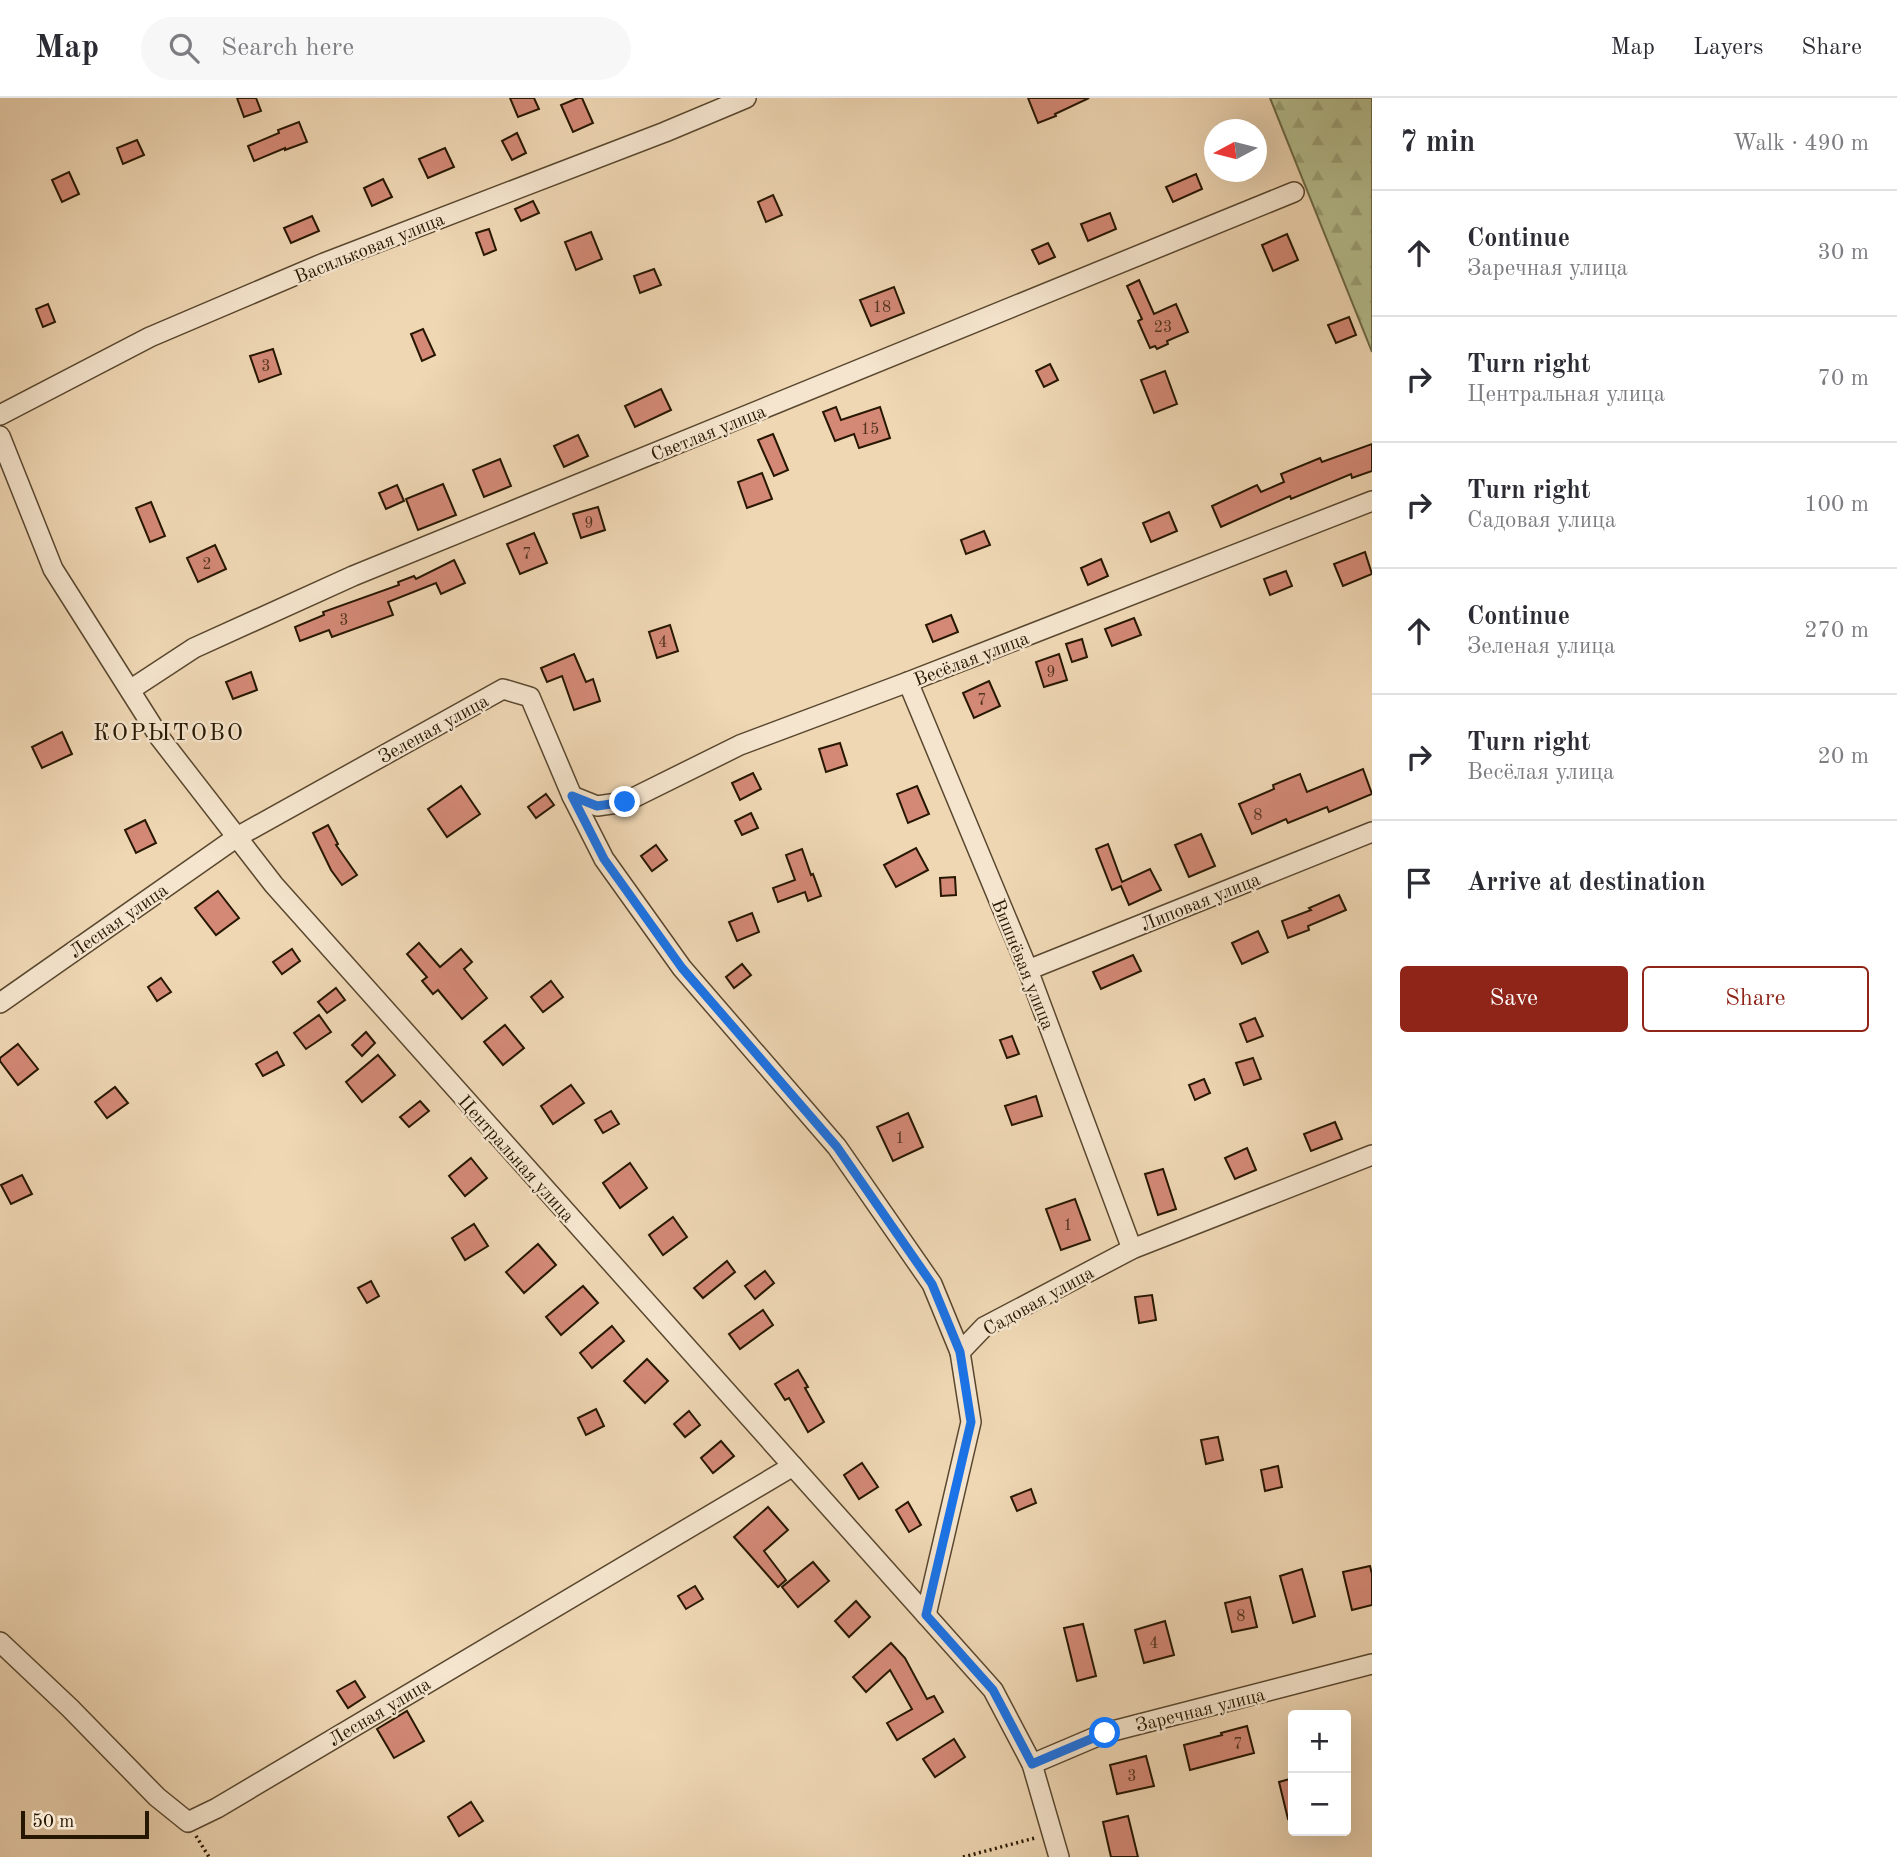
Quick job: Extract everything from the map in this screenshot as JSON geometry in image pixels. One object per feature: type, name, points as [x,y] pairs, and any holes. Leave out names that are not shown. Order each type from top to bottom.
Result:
[{"type":"street","name":"Васильковая улица","points":[[0,415],[150,337],[324,264],[746,98]]},
{"type":"street","name":"Светлая улица","points":[[130,690],[194,648],[353,576],[1294,192]]},
{"type":"street","name":"Центральная улица","points":[[0,436],[54,569],[160,738],[283,895],[993,1690],[1032,1764],[1059,1857]]},
{"type":"street","name":"Весёлая улица","points":[[572,796],[597,806],[625,802],[740,745],[1372,501]]},
{"type":"street","name":"Вишнёвая улица","points":[[908,682],[1028,970],[1132,1249]]},
{"type":"street","name":"Зеленая улица","points":[[237,837],[503,689],[530,697],[572,796],[604,859],[682,968],[837,1147],[932,1284],[960,1352]]},
{"type":"street","name":"Липовая улица","points":[[1028,970],[1372,832]]},
{"type":"street","name":"Лесная улица","points":[[0,1003],[237,837]]},
{"type":"street","name":"Садовая улица","points":[[960,1352],[985,1326],[1132,1249],[1372,1154]]},
{"type":"street","points":[[926,1615],[971,1422],[960,1352]]},
{"type":"street","name":"Лесная улица","points":[[188,1822],[793,1466]]},
{"type":"street","points":[[0,1642],[70,1708],[157,1797],[188,1822]]},
{"type":"street","name":"Заречная улица","points":[[1032,1764],[1105,1733],[1372,1664]]},
{"type":"path","points":[[188,1822],[209,1857]]},
{"type":"path","points":[[963,1857],[1052,1833]]},
{"type":"green space","points":[[1270,98],[1372,98],[1372,352]]},
{"type":"building","points":[[237,98],[256,98],[261,111],[244,117]]},
{"type":"building","points":[[510,98],[534,98],[539,109],[518,117]]},
{"type":"building","points":[[582,98],[593,123],[573,132],[561,105]]},
{"type":"building","points":[[1028,98],[1089,98],[1038,123]]},
{"type":"building","points":[[299,122],[307,142],[254,161],[248,146]]},
{"type":"building","points":[[517,133],[526,153],[512,160],[502,141]]},
{"type":"building","points":[[137,140],[144,155],[123,164],[117,148]]},
{"type":"building","points":[[445,148],[454,167],[428,178],[419,159]]},
{"type":"building","points":[[69,172],[79,194],[62,202],[52,180]]},
{"type":"building","points":[[1196,174],[1202,189],[1173,202],[1166,187]]},
{"type":"building","points":[[383,179],[392,197],[372,206],[364,188]]},
{"type":"building","points":[[773,195],[782,215],[766,222],[758,202]]},
{"type":"building","points":[[533,201],[539,213],[521,221],[515,209]]},
{"type":"building","points":[[1110,213],[1116,229],[1088,241],[1081,224]]},
{"type":"building","points":[[312,216],[319,231],[291,243],[284,228]]},
{"type":"building","points":[[489,229],[496,250],[484,255],[476,233]]},
{"type":"building","points":[[591,232],[602,259],[576,270],[565,242]]},
{"type":"building","points":[[1287,234],[1298,260],[1273,271],[1262,245]]},
{"type":"building","points":[[1048,243],[1055,257],[1039,264],[1032,250]]},
{"type":"building","points":[[654,269],[661,285],[640,293],[634,276]]},
{"type":"building","points":[[1139,280],[1154,314],[1176,304],[1188,332],[1167,341],[1168,344],[1157,349],[1155,346],[1150,348],[1138,321],[1142,319],[1127,286]]},
{"type":"building","points":[[894,287],[904,313],[871,326],[860,300]]},
{"type":"building","points":[[48,304],[55,322],[43,327],[36,309]]},
{"type":"building","points":[[1349,317],[1356,335],[1336,343],[1328,325]]},
{"type":"building","points":[[423,329],[435,355],[422,361],[411,334]]},
{"type":"building","points":[[273,349],[281,374],[259,382],[250,356]]},
{"type":"building","points":[[1050,364],[1058,380],[1044,387],[1036,371]]},
{"type":"building","points":[[1165,371],[1177,404],[1154,413],[1141,380]]},
{"type":"building","points":[[661,389],[671,410],[635,427],[625,406]]},
{"type":"building","points":[[836,407],[841,420],[880,407],[890,438],[859,448],[854,434],[835,441],[823,412]]},
{"type":"building","points":[[773,434],[788,470],[774,476],[758,440]]},
{"type":"building","points":[[578,435],[588,456],[564,467],[554,446]]},
{"type":"building","points":[[1372,444],[1372,471],[1352,478],[1351,474],[1291,499],[1290,496],[1221,527],[1212,506],[1257,485],[1261,492],[1284,482],[1281,474],[1320,458],[1322,462]]},
{"type":"building","points":[[500,459],[511,486],[484,497],[473,470]]},
{"type":"building","points":[[762,473],[772,499],[747,508],[738,482]]},
{"type":"building","points":[[443,484],[456,515],[418,530],[406,499]]},
{"type":"building","points":[[397,485],[404,501],[386,509],[379,493]]},
{"type":"building","points":[[151,502],[165,536],[150,542],[136,508]]},
{"type":"building","points":[[598,507],[605,530],[581,538],[573,514]]},
{"type":"building","points":[[1169,512],[1177,531],[1151,542],[1143,523]]},
{"type":"building","points":[[984,531],[990,545],[966,554],[961,540]]},
{"type":"building","points":[[534,533],[547,563],[520,574],[507,544]]},
{"type":"building","points":[[215,545],[226,569],[198,582],[187,558]]},
{"type":"building","points":[[1365,552],[1372,574],[1343,586],[1334,564]]},
{"type":"building","points":[[1101,559],[1108,576],[1088,585],[1081,568]]},
{"type":"building","points":[[454,560],[465,583],[441,594],[436,583],[388,602],[393,615],[332,637],[329,630],[300,641],[295,627],[324,615],[323,612],[399,585],[398,582],[414,576],[416,579]]},
{"type":"building","points":[[1286,571],[1292,586],[1270,595],[1264,579]]},
{"type":"building","points":[[951,615],[958,632],[933,642],[926,625]]},
{"type":"building","points":[[1134,618],[1141,635],[1112,646],[1105,629]]},
{"type":"building","points":[[670,625],[678,651],[657,658],[649,632]]},
{"type":"building","points":[[1082,639],[1087,657],[1072,662],[1066,644]]},
{"type":"building","points":[[574,654],[586,682],[593,679],[600,701],[574,710],[562,676],[547,682],[541,668]]},
{"type":"building","points":[[1059,654],[1067,680],[1044,687],[1036,662]]},
{"type":"building","points":[[251,672],[257,690],[233,699],[226,682]]},
{"type":"building","points":[[989,681],[1000,706],[974,718],[963,693]]},
{"type":"building","points":[[62,732],[72,754],[42,768],[32,747]]},
{"type":"building","points":[[840,743],[847,765],[826,772],[819,749]]},
{"type":"building","points":[[1363,769],[1372,794],[1329,812],[1327,807],[1288,823],[1286,819],[1252,834],[1239,804],[1300,774],[1307,792]]},
{"type":"building","points":[[753,773],[761,789],[740,800],[732,783]]},
{"type":"building","points":[[461,786],[480,814],[447,837],[428,809]]},
{"type":"building","points":[[917,786],[929,814],[908,823],[897,794]]},
{"type":"building","points":[[546,794],[554,805],[536,818],[528,807]]},
{"type":"building","points":[[751,813],[758,828],[742,835],[735,821]]},
{"type":"building","points":[[145,820],[156,843],[136,853],[125,830]]},
{"type":"building","points":[[328,825],[338,844],[336,845],[357,875],[342,885],[331,870],[313,833]]},
{"type":"building","points":[[1201,834],[1215,866],[1189,877],[1175,845]]},
{"type":"building","points":[[1108,844],[1122,882],[1150,869],[1161,890],[1129,905],[1121,886],[1112,890],[1096,849]]},
{"type":"building","points":[[656,845],[667,860],[652,871],[641,856]]},
{"type":"building","points":[[916,848],[928,870],[896,887],[884,865]]},
{"type":"building","points":[[802,849],[821,896],[808,901],[805,892],[778,902],[773,888],[795,880],[786,855]]},
{"type":"building","points":[[955,877],[956,895],[941,896],[940,878]]},
{"type":"building","points":[[218,891],[239,918],[216,935],[195,908]]},
{"type":"building","points":[[1339,895],[1346,910],[1308,926],[1309,930],[1288,938],[1282,921]]},
{"type":"building","points":[[752,913],[759,932],[737,941],[729,922]]},
{"type":"building","points":[[1258,931],[1268,952],[1242,964],[1232,943]]},
{"type":"building","points":[[419,943],[440,967],[461,949],[472,962],[464,969],[487,998],[462,1019],[438,990],[433,994],[422,981],[427,977],[407,954]]},
{"type":"building","points":[[292,949],[300,961],[282,974],[273,962]]},
{"type":"building","points":[[1133,955],[1141,971],[1101,989],[1093,972]]},
{"type":"building","points":[[742,964],[751,975],[734,988],[726,977]]},
{"type":"building","points":[[161,978],[171,992],[157,1001],[148,987]]},
{"type":"building","points":[[551,981],[563,997],[543,1012],[531,997]]},
{"type":"building","points":[[336,988],[345,1000],[327,1013],[318,1002]]},
{"type":"building","points":[[319,1015],[331,1032],[306,1049],[294,1033]]},
{"type":"building","points":[[1255,1018],[1263,1036],[1247,1042],[1240,1024]]},
{"type":"building","points":[[505,1025],[524,1048],[503,1065],[484,1042]]},
{"type":"building","points":[[366,1032],[375,1043],[362,1056],[352,1045]]},
{"type":"building","points":[[1012,1036],[1019,1054],[1007,1058],[1000,1040]]},
{"type":"building","points":[[18,1044],[38,1069],[18,1085],[0,1058]]},
{"type":"building","points":[[277,1052],[284,1065],[263,1076],[256,1064]]},
{"type":"building","points":[[378,1055],[395,1075],[362,1102],[346,1082]]},
{"type":"building","points":[[1253,1058],[1261,1079],[1244,1085],[1236,1063]]},
{"type":"building","points":[[1204,1079],[1210,1093],[1195,1100],[1189,1085]]},
{"type":"building","points":[[571,1085],[584,1103],[553,1124],[541,1106]]},
{"type":"building","points":[[115,1087],[128,1103],[107,1118],[95,1102]]},
{"type":"building","points":[[1036,1096],[1042,1116],[1012,1125],[1005,1106]]},
{"type":"building","points":[[420,1101],[429,1111],[409,1127],[400,1117]]},
{"type":"building","points":[[611,1111],[619,1124],[603,1133],[595,1120]]},
{"type":"building","points":[[908,1113],[923,1147],[893,1161],[877,1127]]},
{"type":"building","points":[[1335,1122],[1342,1139],[1311,1151],[1304,1134]]},
{"type":"building","points":[[1247,1148],[1256,1170],[1235,1179],[1225,1158]]},
{"type":"building","points":[[471,1158],[487,1178],[465,1196],[449,1176]]},
{"type":"building","points":[[630,1163],[647,1188],[620,1208],[603,1183]]},
{"type":"building","points":[[1163,1169],[1176,1209],[1158,1215],[1145,1174]]},
{"type":"building","points":[[22,1175],[32,1194],[11,1204],[1,1185]]},
{"type":"building","points":[[1075,1199],[1090,1240],[1061,1250],[1046,1209]]},
{"type":"building","points":[[673,1217],[687,1237],[663,1255],[649,1235]]},
{"type":"building","points":[[474,1224],[488,1246],[465,1260],[452,1238]]},
{"type":"building","points":[[538,1244],[556,1265],[524,1293],[506,1272]]},
{"type":"building","points":[[727,1261],[735,1272],[703,1298],[694,1288]]},
{"type":"building","points":[[765,1271],[774,1283],[755,1299],[745,1286]]},
{"type":"building","points":[[371,1281],[379,1296],[367,1303],[358,1288]]},
{"type":"building","points":[[583,1286],[598,1303],[561,1335],[546,1317]]},
{"type":"building","points":[[1152,1295],[1156,1320],[1139,1323],[1135,1297]]},
{"type":"building","points":[[763,1310],[773,1325],[740,1349],[729,1334]]},
{"type":"building","points":[[612,1326],[624,1341],[592,1368],[580,1353]]},
{"type":"building","points":[[647,1359],[668,1381],[645,1403],[624,1381]]},
{"type":"building","points":[[798,1370],[824,1422],[808,1432],[789,1398],[785,1400],[775,1384]]},
{"type":"building","points":[[596,1409],[604,1426],[586,1435],[578,1418]]},
{"type":"building","points":[[689,1411],[700,1425],[685,1437],[674,1424]]},
{"type":"building","points":[[1218,1437],[1223,1460],[1206,1464],[1201,1440]]},
{"type":"building","points":[[721,1441],[734,1456],[713,1473],[701,1458]]},
{"type":"building","points":[[862,1463],[878,1487],[859,1499],[844,1475]]},
{"type":"building","points":[[1278,1466],[1282,1487],[1265,1491],[1261,1470]]},
{"type":"building","points":[[1031,1489],[1036,1503],[1017,1511],[1011,1497]]},
{"type":"building","points":[[908,1502],[921,1525],[909,1532],[896,1510]]},
{"type":"building","points":[[768,1507],[788,1530],[764,1551],[786,1580],[778,1587],[734,1537]]},
{"type":"building","points":[[813,1562],[829,1581],[798,1607],[782,1587]]},
{"type":"building","points":[[1370,1566],[1372,1605],[1352,1610],[1343,1572]]},
{"type":"building","points":[[1302,1569],[1315,1616],[1293,1623],[1280,1576]]},
{"type":"building","points":[[695,1586],[703,1599],[686,1609],[678,1596]]},
{"type":"building","points":[[1250,1597],[1257,1627],[1232,1632],[1225,1603]]},
{"type":"building","points":[[856,1601],[870,1617],[849,1637],[835,1621]]},
{"type":"building","points":[[1165,1621],[1174,1655],[1144,1663],[1135,1630]]},
{"type":"building","points":[[1083,1624],[1096,1676],[1077,1681],[1064,1628]]},
{"type":"building","points":[[891,1643],[905,1658],[927,1699],[934,1696],[943,1712],[897,1740],[887,1723],[912,1709],[890,1670],[866,1692],[853,1677]]},
{"type":"building","points":[[355,1681],[365,1697],[348,1708],[337,1691]]},
{"type":"building","points":[[407,1711],[424,1741],[394,1758],[377,1729]]},
{"type":"building","points":[[1247,1726],[1254,1753],[1190,1770],[1184,1745]]},
{"type":"building","points":[[954,1739],[965,1757],[935,1777],[923,1759]]},
{"type":"building","points":[[1146,1756],[1154,1786],[1117,1794],[1110,1765]]},
{"type":"building","points":[[1288,1779],[1288,1819],[1279,1782]]},
{"type":"building","points":[[471,1802],[483,1821],[459,1836],[448,1817]]},
{"type":"building","points":[[1128,1816],[1138,1857],[1111,1857],[1103,1822]]},
{"type":"district","name":"КОРЫТОВО","points":[[169,732]]},
{"type":"route","points":[[625,802],[597,806],[572,796],[604,859],[682,968],[837,1147],[932,1284],[960,1352],[971,1422],[926,1615],[993,1690],[1032,1764],[1105,1733]]}]
